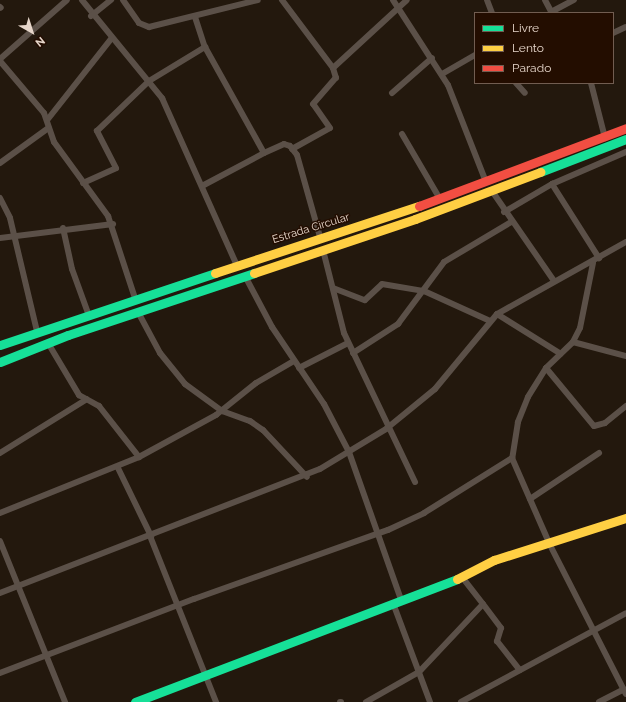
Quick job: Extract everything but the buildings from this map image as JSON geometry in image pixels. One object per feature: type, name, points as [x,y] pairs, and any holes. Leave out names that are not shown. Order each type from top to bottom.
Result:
[{"type":"main road","name":"Estrada Circular","points":[[0,345],[88,313],[440,199],[605,138],[626,128]]},
{"type":"main road","points":[[0,362],[48,343],[492,191],[626,139]]},
{"type":"main road","points":[[135,702],[462,577],[494,560],[550,545],[626,518]]},
{"type":"street","points":[[48,119],[0,60],[67,0]]},
{"type":"street","points":[[82,0],[91,16],[149,81],[173,120],[237,266]]},
{"type":"street","points":[[91,16],[111,0]]},
{"type":"street","points":[[123,0],[145,26],[195,17],[258,0]]},
{"type":"street","points":[[282,0],[333,68],[336,78],[313,104],[330,128],[292,149]]},
{"type":"street","points":[[393,0],[442,74],[486,182]]},
{"type":"street","points":[[333,68],[407,0]]},
{"type":"street","points":[[487,0],[492,12]]},
{"type":"street","points":[[545,0],[552,12],[574,0]]},
{"type":"street","points":[[195,17],[205,47],[264,153]]},
{"type":"street","points":[[614,33],[626,27]]},
{"type":"street","points":[[111,39],[48,119],[47,129],[83,183],[113,224],[135,298]]},
{"type":"street","points":[[83,183],[116,168],[97,131],[149,81],[205,47]]},
{"type":"street","points":[[442,74],[474,56]]},
{"type":"street","points":[[392,93],[432,58]]},
{"type":"street","points":[[517,84],[525,93]]},
{"type":"street","points":[[591,84],[605,138]]},
{"type":"street","points":[[0,163],[47,129]]},
{"type":"street","points":[[402,134],[440,199]]},
{"type":"street","points":[[202,186],[284,144],[292,149],[320,237]]},
{"type":"street","points":[[504,212],[552,184],[626,152]]},
{"type":"street","points":[[552,184],[599,258]]},
{"type":"street","points":[[492,191],[504,212],[554,281]]},
{"type":"street","points":[[0,198],[15,236],[37,331]]},
{"type":"street","points":[[353,353],[398,324],[424,291],[444,262],[511,222]]},
{"type":"street","points":[[0,238],[64,228],[113,224]]},
{"type":"street","points":[[64,228],[72,269],[88,313]]},
{"type":"street","points":[[0,592],[306,477],[386,429],[434,390],[490,321],[498,314],[554,281],[592,263],[626,242]]},
{"type":"street","points":[[323,250],[348,343],[386,429],[415,482]]},
{"type":"street","points":[[592,263],[583,318],[574,342],[546,368],[518,422],[512,458],[550,545],[625,691],[599,702]]},
{"type":"street","points":[[245,276],[294,361],[324,404],[349,452],[378,533],[397,601],[430,702]]},
{"type":"street","points":[[333,288],[365,300],[382,284],[424,291],[490,321]]},
{"type":"street","points":[[138,312],[172,371],[222,411],[250,421],[263,430],[306,477]]},
{"type":"street","points":[[498,314],[561,354]]},
{"type":"street","points":[[574,342],[626,356]]},
{"type":"street","points":[[48,343],[76,391],[99,406],[139,458]]},
{"type":"street","points":[[299,368],[348,343]]},
{"type":"street","points":[[0,513],[118,468],[139,458],[222,411],[256,383],[294,361]]},
{"type":"street","points":[[546,368],[594,426],[605,423],[626,406]]},
{"type":"street","points":[[0,453],[33,429],[87,399]]},
{"type":"street","points":[[530,499],[599,454]]},
{"type":"street","points":[[0,673],[178,605],[378,533],[424,513],[512,458]]},
{"type":"street","points":[[118,468],[150,536],[216,702]]},
{"type":"street","points":[[0,541],[65,702]]},
{"type":"street","points":[[462,577],[501,628],[497,640],[520,670]]},
{"type":"street","points":[[366,702],[419,672],[483,604]]},
{"type":"street","points":[[461,702],[626,613]]},
{"type":"traffic: fast","points":[[540,172],[626,139]]},
{"type":"traffic: fast","points":[[0,345],[215,273]]},
{"type":"traffic: fast","points":[[0,362],[68,335],[254,273]]},
{"type":"traffic: fast","points":[[135,702],[457,579]]},
{"type":"traffic: slow","points":[[254,273],[415,219],[540,172]]},
{"type":"traffic: slow","points":[[215,273],[419,206]]},
{"type":"traffic: slow","points":[[457,579],[494,560],[626,518]]},
{"type":"traffic: jam","points":[[419,206],[626,128]]}]
